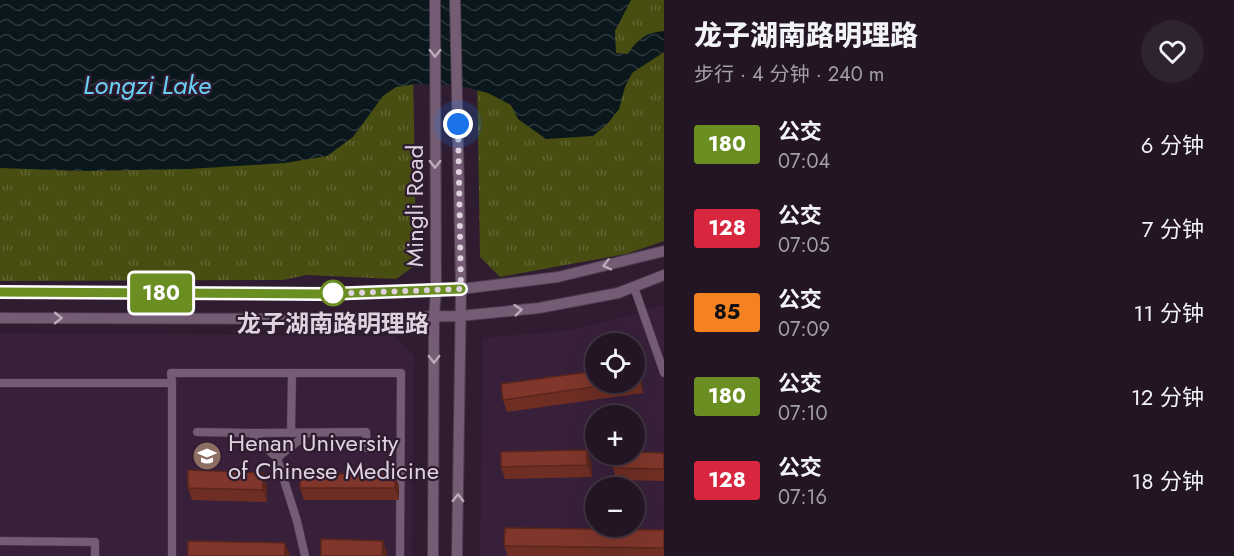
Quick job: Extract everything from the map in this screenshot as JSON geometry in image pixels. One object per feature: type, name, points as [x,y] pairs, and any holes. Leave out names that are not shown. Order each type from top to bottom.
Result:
[{"type":"street","name":"Mingli Road","points":[[433,556],[436,290],[435,0]]},
{"type":"street","name":"Mingli Road","points":[[455,0],[461,289],[457,556]]},
{"type":"street","points":[[0,292],[326,294],[461,289],[558,277],[664,251]]},
{"type":"street","points":[[0,318],[459,316],[539,308],[618,293],[664,275]]},
{"type":"street","points":[[633,287],[664,373]]},
{"type":"street","points":[[172,556],[171,373],[401,373],[400,556]]},
{"type":"street","points":[[291,433],[292,373]]},
{"type":"street","points":[[0,383],[172,383]]},
{"type":"street","points":[[197,432],[366,432],[367,448]]},
{"type":"street","points":[[251,433],[278,458],[305,556]]},
{"type":"street","points":[[278,458],[308,433]]},
{"type":"street","points":[[0,541],[95,542],[95,556]]},
{"type":"shaded area","points":[[664,304],[664,556],[480,556],[483,338],[571,330],[628,316]]},
{"type":"shaded area","name":"Henan University of Chinese Medicine","points":[[0,333],[394,336],[414,356],[412,556],[0,556]]},
{"type":"green space","points":[[0,0],[412,0],[416,249],[413,267],[396,279],[307,275],[283,280],[0,281]]},
{"type":"green space","points":[[476,0],[664,0],[664,241],[626,254],[500,277],[480,257]]},
{"type":"water","name":"Longzi Lake","points":[[0,0],[631,0],[615,31],[616,53],[628,54],[643,37],[664,31],[664,52],[632,73],[625,87],[619,109],[593,136],[546,139],[518,119],[511,105],[488,93],[457,85],[415,84],[396,87],[383,96],[353,137],[327,156],[285,163],[189,169],[82,171],[0,168]]},
{"type":"building","points":[[585,373],[585,388],[503,400],[501,384]]},
{"type":"building","points":[[585,450],[585,465],[587,465],[501,467],[501,452]]},
{"type":"building","points":[[645,452],[664,453],[664,469],[613,468],[613,465],[645,465]]},
{"type":"building","points":[[188,470],[263,473],[263,490],[188,488]]},
{"type":"building","points":[[300,474],[395,474],[395,488],[300,488]]},
{"type":"building","points":[[505,528],[585,529],[585,537],[645,537],[645,530],[664,530],[664,548],[504,546]]},
{"type":"building","points":[[321,539],[383,541],[382,556],[321,556]]},
{"type":"building","points":[[188,541],[285,543],[285,556],[188,556]]},
{"type":"bus line","name":"180","points":[[0,292],[326,294],[461,289]]},
{"type":"place","name":"龙子湖南路明理路","points":[[333,293]]},
{"type":"place","name":"Henan University of Chinese Medicine","points":[[207,456]]},
{"type":"route","points":[[333,293],[326,294],[461,289],[458,124]]}]
